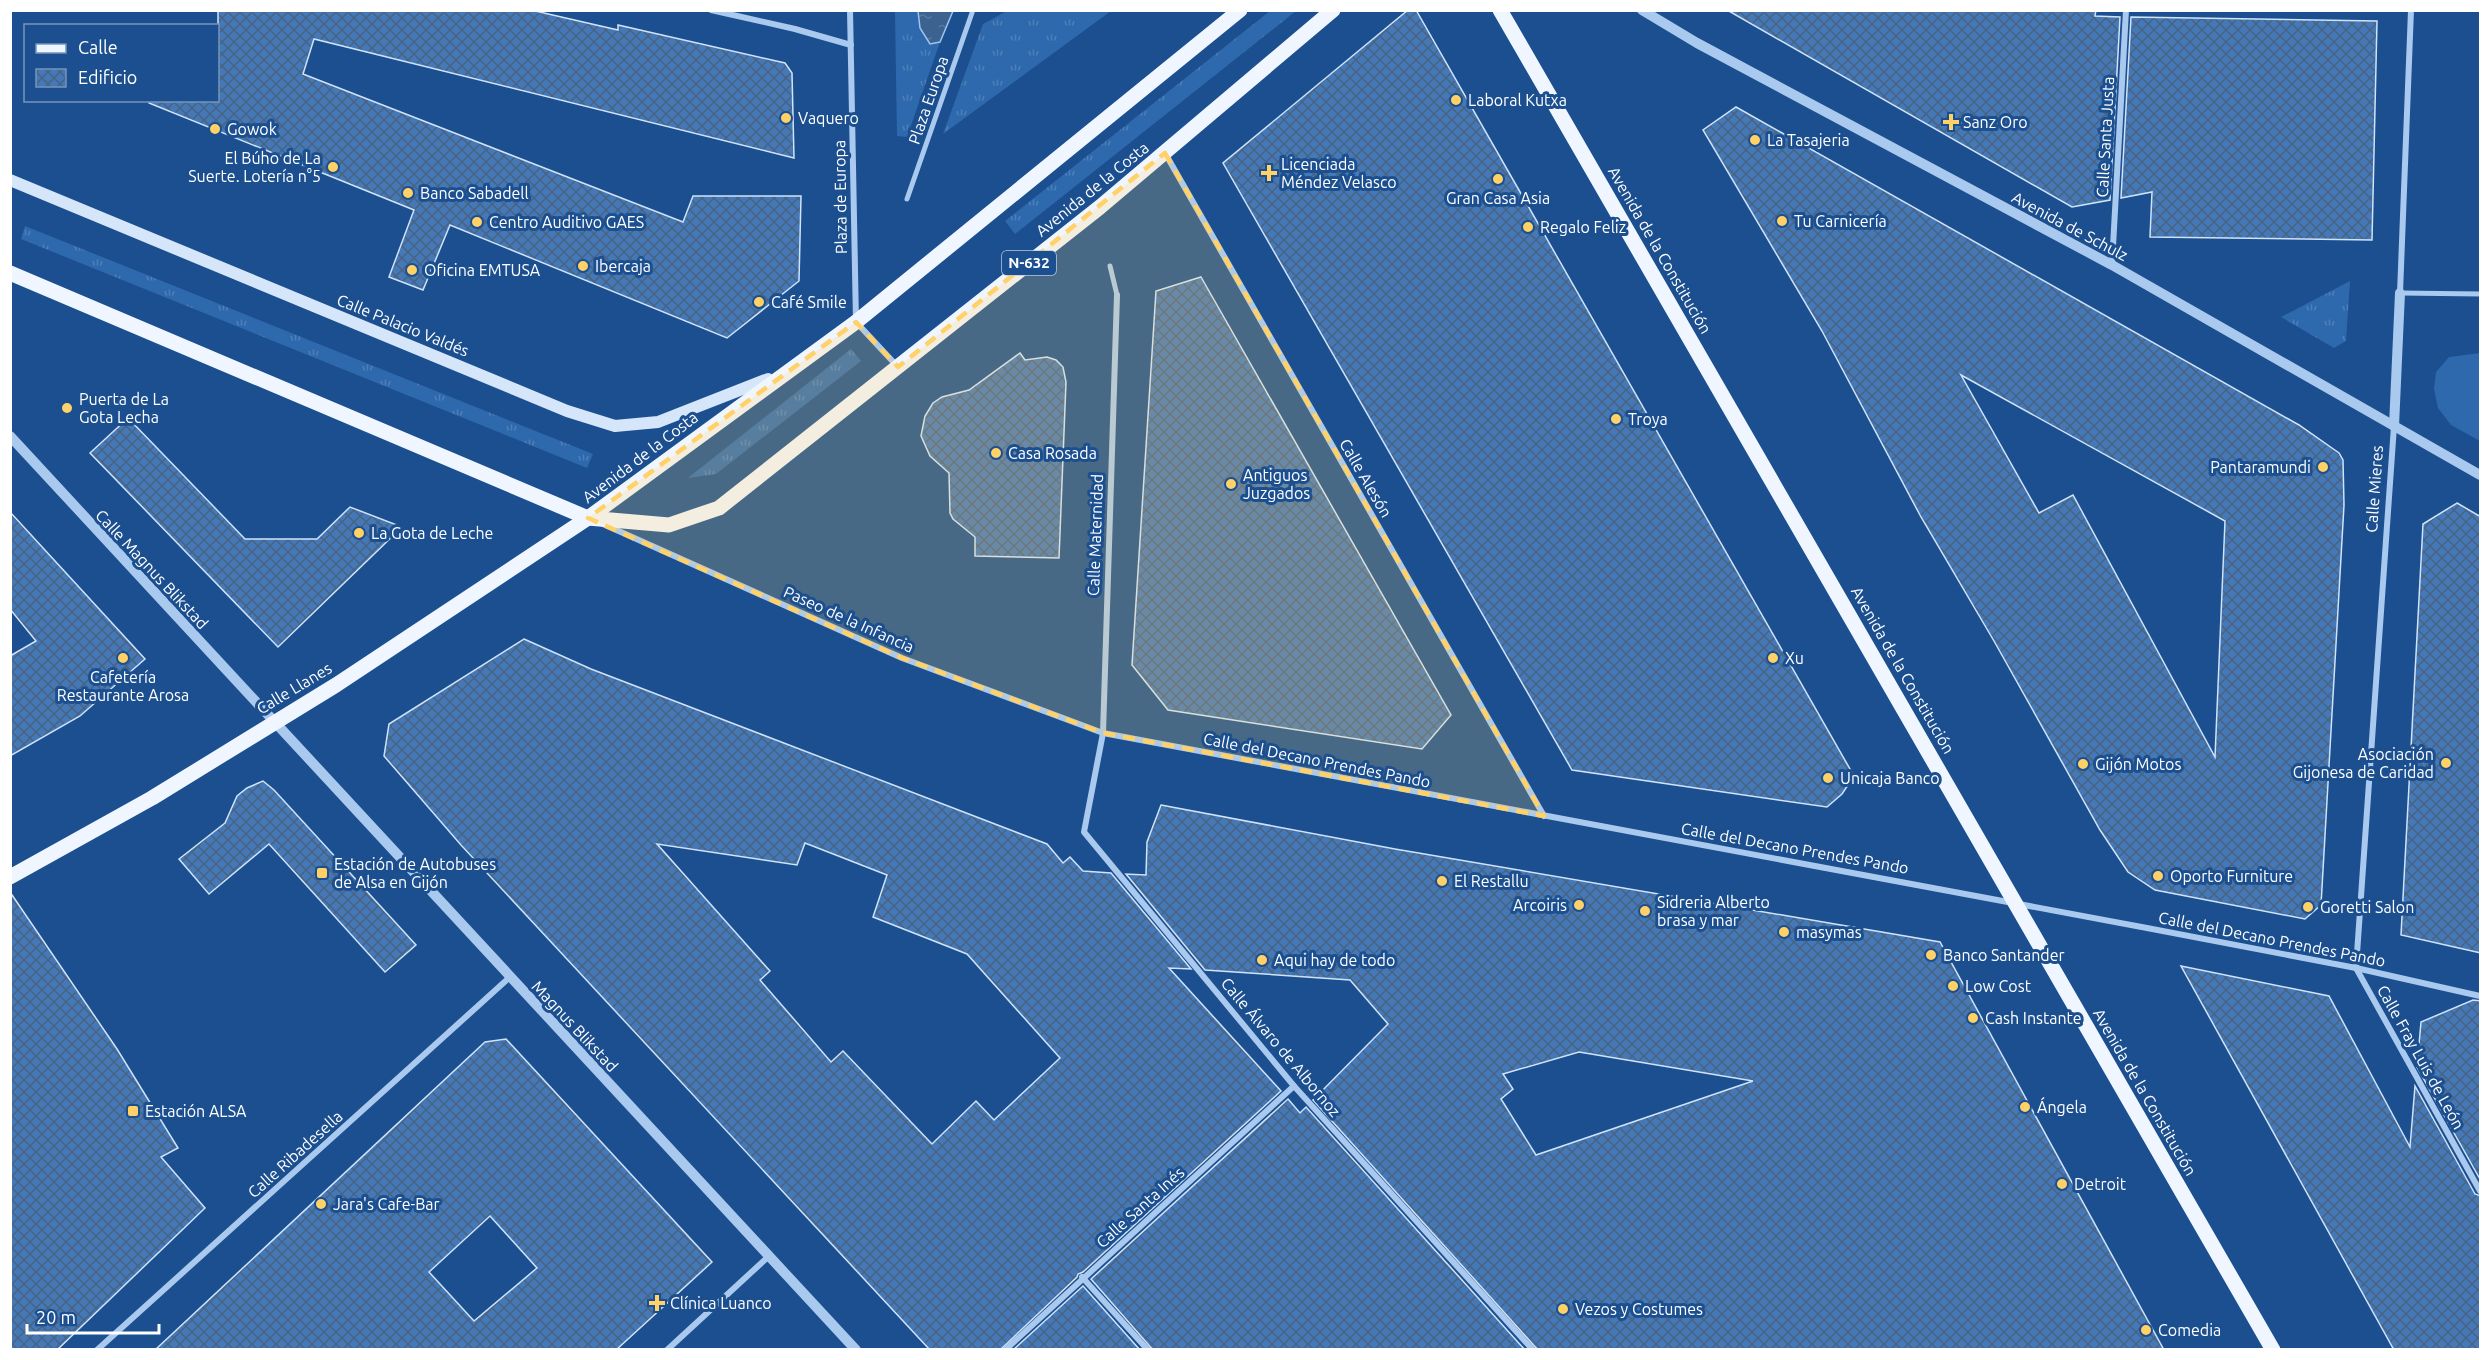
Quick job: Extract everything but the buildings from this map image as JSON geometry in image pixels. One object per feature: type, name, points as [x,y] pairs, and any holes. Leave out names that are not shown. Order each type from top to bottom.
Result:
[{"type":"main road","name":"Avenida de la Costa","points":[[588,518],[856,322],[1240,10]]},
{"type":"main road","name":"Avenida de la Costa","points":[[588,518],[669,525],[719,508],[1165,153],[1333,10]]},
{"type":"main road","name":"Avenida de la Constitución","points":[[1500,10],[2273,1350]]},
{"type":"main road","name":"Calle Palacio Valdés","points":[[10,180],[556,407],[615,426],[658,422],[789,370]]},
{"type":"main road","points":[[10,273],[588,518]]},
{"type":"main road","name":"Calle Llanes","points":[[10,877],[152,798],[345,678],[588,518]]},
{"type":"street","points":[[711,10],[795,29],[851,45]]},
{"type":"street","name":"Plaza de Europa","points":[[850,10],[856,322]]},
{"type":"street","name":"Plaza Europa","points":[[907,198],[973,10]]},
{"type":"street","name":"Avenida de Schulz","points":[[1642,10],[1697,43],[2112,266],[2481,475]]},
{"type":"street","name":"Calle Santa Justa","points":[[2112,266],[2126,10]]},
{"type":"street","name":"Calle Mieres","points":[[2356,968],[2394,426],[2411,10]]},
{"type":"street","name":"Calle Alesón","points":[[1165,153],[1544,816]]},
{"type":"street","name":"Calle Maternidad","points":[[1103,733],[1117,295],[1110,266]]},
{"type":"street","points":[[2400,293],[2481,294]]},
{"type":"street","points":[[856,322],[898,367]]},
{"type":"street","name":"Calle Magnus Blikstad","points":[[10,436],[195,638],[275,721]]},
{"type":"street","name":"Paseo de la Infancia","points":[[588,518],[902,658],[1103,733]]},
{"type":"street","name":"Magnus Blikstad","points":[[275,721],[856,1350]]},
{"type":"street","name":"Calle del Decano Prendes Pando","points":[[1103,733],[2016,903],[2356,968],[2481,996]]},
{"type":"street","name":"Calle Álvaro de Albornoz","points":[[1103,733],[1084,831],[1294,1086],[1533,1350]]},
{"type":"street","name":"Calle Fray Luis de León","points":[[2356,968],[2481,1191]]},
{"type":"street","name":"Calle Ribadesella","points":[[97,1350],[510,977]]},
{"type":"street","name":"Calle Santa Inés","points":[[1005,1350],[1082,1277],[1294,1086]]},
{"type":"street","points":[[667,1350],[769,1256]]},
{"type":"street","points":[[1082,1277],[1148,1350]]},
{"type":"highlighted area","points":[[1165,153],[1544,816],[1103,733],[902,658],[588,518],[856,322],[898,367]]},
{"type":"green space","points":[[895,11],[918,11],[920,28],[930,44],[940,42],[907,137],[897,136]]},
{"type":"green space","points":[[1007,11],[1111,11],[943,134],[983,24]]},
{"type":"green space","points":[[1270,11],[1296,11],[1015,234],[1005,221]]},
{"type":"green space","points":[[25,226],[593,454],[587,468],[21,239]]},
{"type":"green space","points":[[2350,281],[2346,341],[2334,348],[2281,317]]},
{"type":"green space","points":[[851,349],[861,361],[716,474],[688,478]]},
{"type":"green space","points":[[2480,353],[2480,441],[2451,425],[2438,408],[2434,389],[2436,372],[2449,357]]},
{"type":"water","points":[[918,11],[953,11],[940,42],[930,44],[920,28]]},
{"type":"place","name":"Laboral Kutxa","points":[[1456,100]]},
{"type":"place","name":"Vaquero","points":[[786,118]]},
{"type":"place","name":"Sanz Oro","points":[[1951,122]]},
{"type":"place","name":"Gowok","points":[[215,129]]},
{"type":"place","name":"La Tasajeria","points":[[1755,140]]},
{"type":"place","name":"El Búho de La Suerte. Lotería n°5","points":[[333,167]]},
{"type":"place","name":"Licenciada Méndez Velasco","points":[[1269,173]]},
{"type":"place","name":"Gran Casa Asia","points":[[1498,179]]},
{"type":"place","name":"Banco Sabadell","points":[[408,193]]},
{"type":"place","name":"Tu Carnicería","points":[[1782,221]]},
{"type":"place","name":"Centro Auditivo GAES","points":[[477,222]]},
{"type":"place","name":"Regalo Feliz","points":[[1528,227]]},
{"type":"place","name":"Ibercaja","points":[[583,266]]},
{"type":"place","name":"Oficina EMTUSA","points":[[412,270]]},
{"type":"place","name":"Café Smile","points":[[759,302]]},
{"type":"place","name":"Puerta de La Gota Lecha","points":[[67,408]]},
{"type":"place","name":"Troya","points":[[1616,419]]},
{"type":"place","name":"Casa Rosada","points":[[996,453]]},
{"type":"place","name":"Pantaramundi","points":[[2323,467]]},
{"type":"place","name":"Antiguos Juzgados","points":[[1231,484]]},
{"type":"place","name":"La Gota de Leche","points":[[359,533]]},
{"type":"place","name":"Cafetería Restaurante Arosa","points":[[123,658]]},
{"type":"place","name":"Xu","points":[[1773,658]]},
{"type":"place","name":"Asociación Gijonesa de Caridad","points":[[2446,763]]},
{"type":"place","name":"Gijón Motos","points":[[2083,764]]},
{"type":"place","name":"Unicaja Banco","points":[[1828,778]]},
{"type":"place","name":"Estación de Autobuses de Alsa en Gijón","points":[[322,873]]},
{"type":"place","name":"Oporto Furniture","points":[[2158,876]]},
{"type":"place","name":"El Restallu","points":[[1442,881]]},
{"type":"place","name":"Arcoiris","points":[[1579,905]]},
{"type":"place","name":"Goretti Salon","points":[[2308,907]]},
{"type":"place","name":"Sidreria Alberto brasa y mar","points":[[1645,911]]},
{"type":"place","name":"masymas","points":[[1784,932]]},
{"type":"place","name":"Banco Santander","points":[[1931,955]]},
{"type":"place","name":"Aqui hay de todo","points":[[1262,960]]},
{"type":"place","name":"Low Cost","points":[[1953,986]]},
{"type":"place","name":"Cash Instante","points":[[1973,1018]]},
{"type":"place","name":"Ángela","points":[[2025,1107]]},
{"type":"place","name":"Estación ALSA","points":[[133,1111]]},
{"type":"place","name":"Detroit","points":[[2062,1184]]},
{"type":"place","name":"Jara's Cafe-Bar","points":[[321,1204]]},
{"type":"place","name":"Clínica Luanco","points":[[657,1303]]},
{"type":"place","name":"Vezos y Costumes","points":[[1563,1309]]},
{"type":"place","name":"Comedia","points":[[2146,1330]]}]
